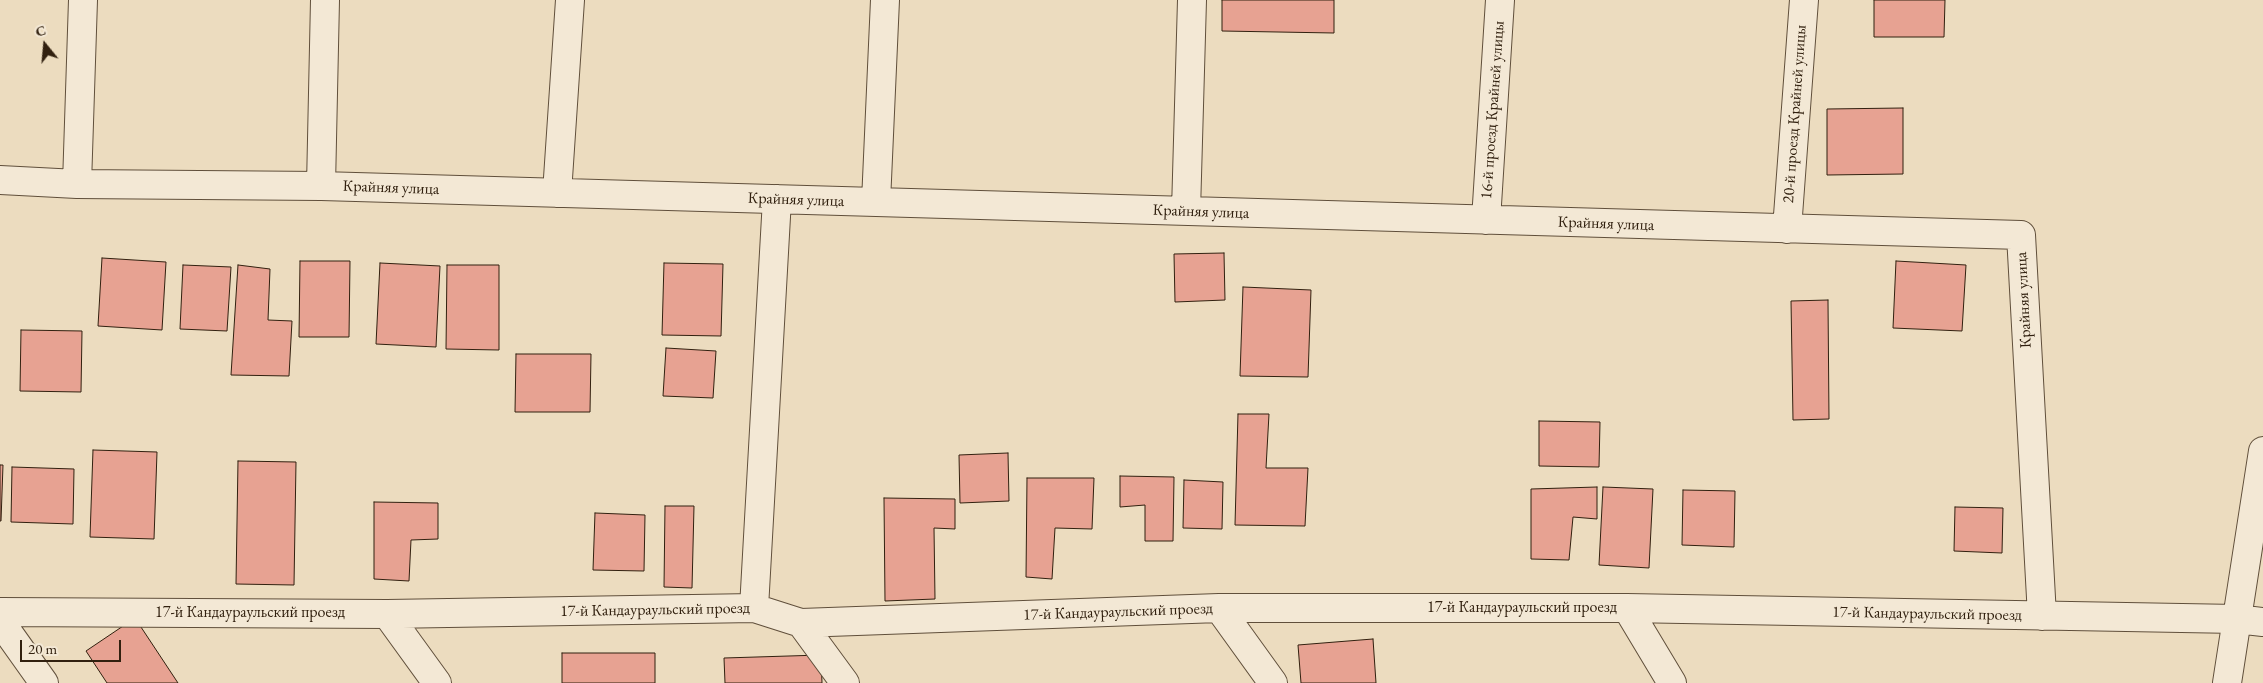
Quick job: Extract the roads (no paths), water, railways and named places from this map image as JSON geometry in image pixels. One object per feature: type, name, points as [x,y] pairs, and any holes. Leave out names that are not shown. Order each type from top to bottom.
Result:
[{"type":"street","points":[[77,184],[83,0]]},
{"type":"street","points":[[321,186],[325,0]]},
{"type":"street","points":[[557,193],[570,0]]},
{"type":"street","points":[[876,202],[885,0]]},
{"type":"street","points":[[1186,211],[1192,0]]},
{"type":"street","name":"16-й проезд Крайней улицы","points":[[1486,220],[1500,0]]},
{"type":"street","name":"20-й проезд Крайней улицы","points":[[1787,229],[1804,0]]},
{"type":"street","name":"Крайняя улица","points":[[0,180],[77,184],[321,186],[2021,235],[2042,616]]},
{"type":"street","points":[[754,608],[777,199]]},
{"type":"street","points":[[2227,683],[2250,620],[2263,451]]},
{"type":"street","name":"17-й Кандаураульский проезд","points":[[0,612],[387,614],[754,608],[800,623],[1219,608],[1627,608],[2250,620]]},
{"type":"street","points":[[1219,608],[1273,683]]},
{"type":"street","points":[[1627,608],[1672,683]]},
{"type":"street","points":[[387,614],[437,683]]},
{"type":"street","points":[[0,620],[44,683]]},
{"type":"street","points":[[800,623],[845,683]]}]
